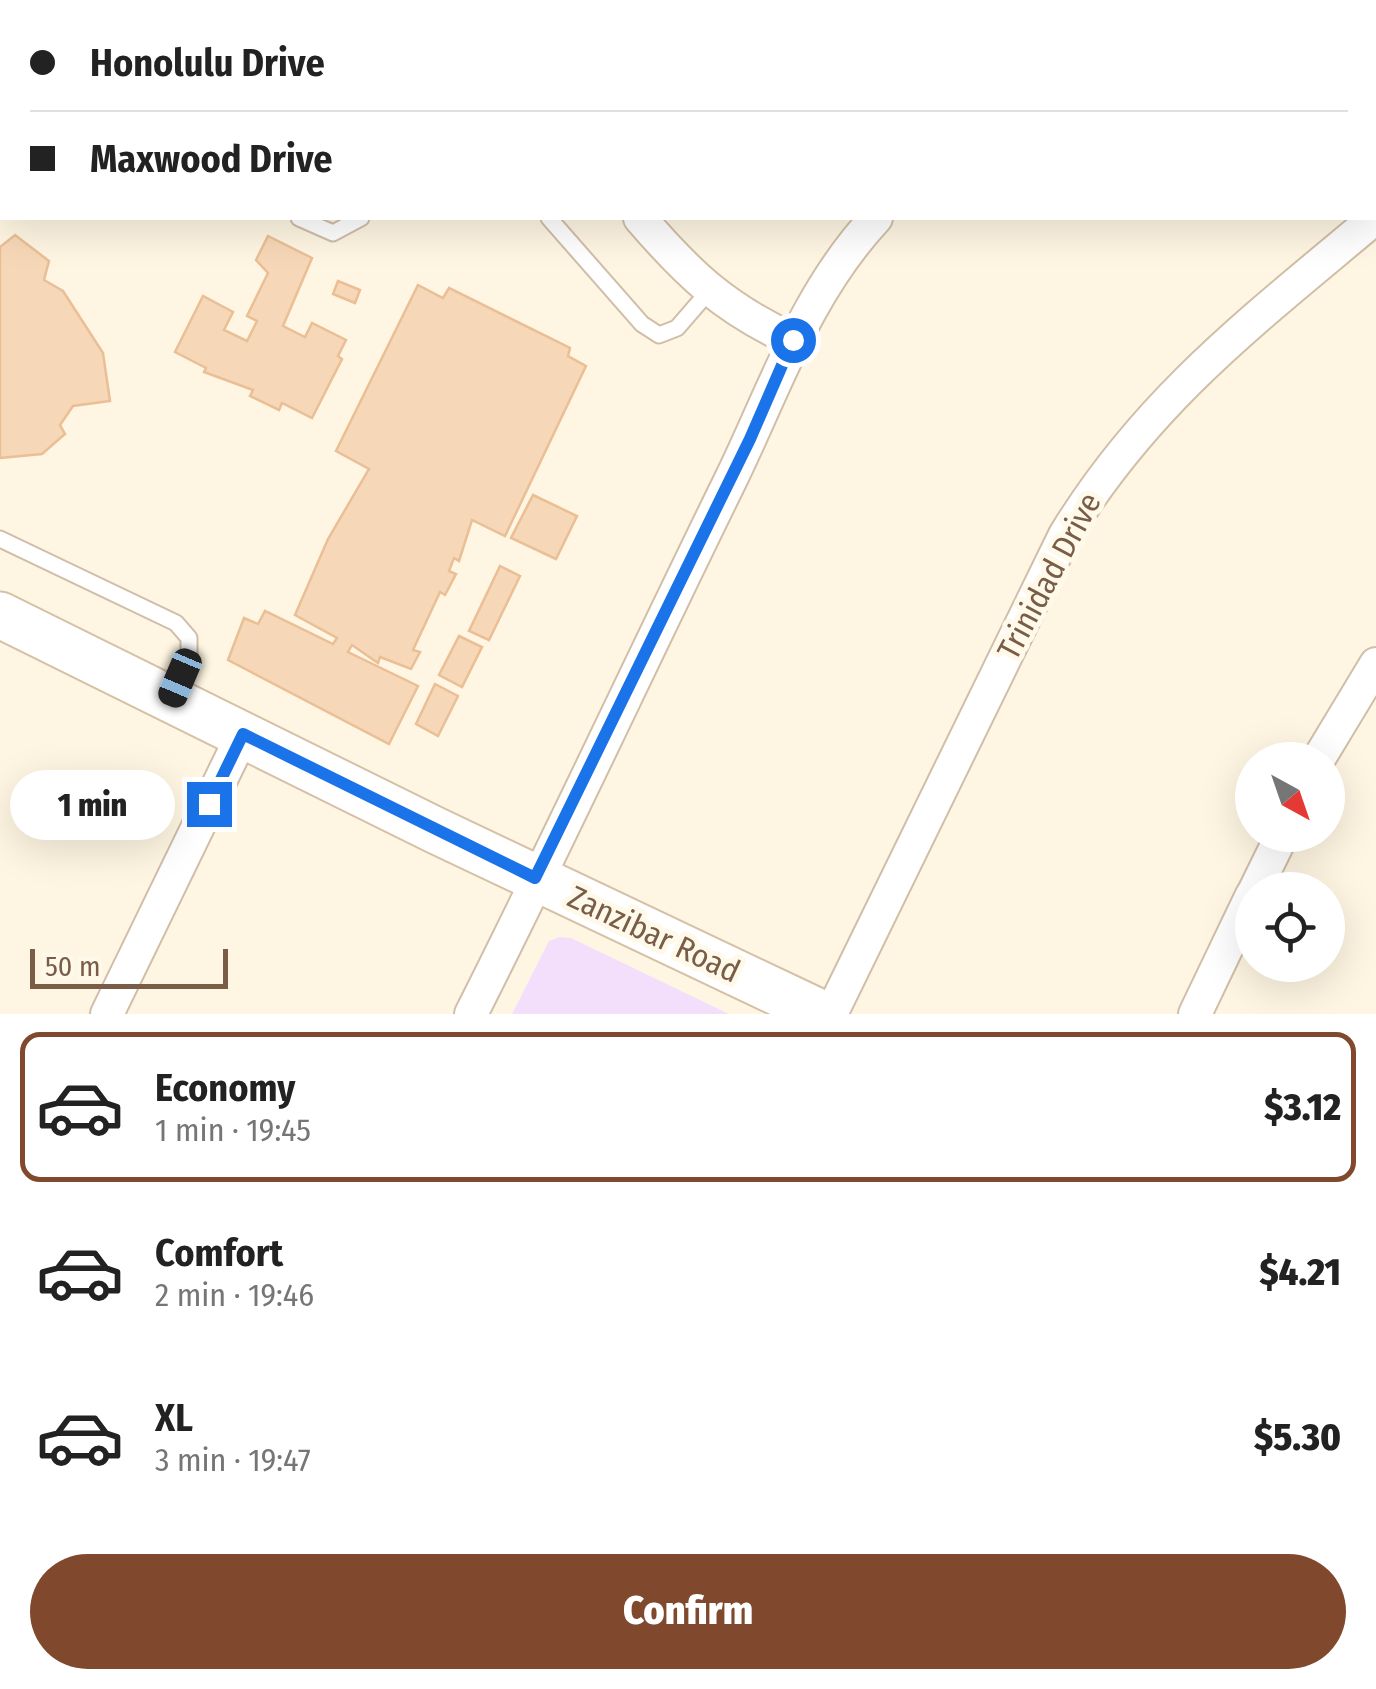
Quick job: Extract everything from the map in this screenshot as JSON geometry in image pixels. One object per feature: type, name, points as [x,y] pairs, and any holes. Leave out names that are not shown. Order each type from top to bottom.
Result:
[{"type":"street","points":[[642,220],[709,291],[748,319],[793,340]]},
{"type":"street","points":[[471,1014],[750,439],[793,340],[824,282],[874,220]]},
{"type":"street","name":"Trinidad Drive","points":[[827,1014],[1065,536],[1092,490],[1137,430],[1196,370],[1371,220]]},
{"type":"street","name":"Zanzibar Road","points":[[0,615],[535,878],[827,1014]]},
{"type":"street","points":[[1329,742],[1376,664]]},
{"type":"street","points":[[106,1014],[243,734]]},
{"type":"street","points":[[1195,1014],[1235,931]]},
{"type":"lane","points":[[304,220],[333,232],[357,220]]},
{"type":"lane","points":[[551,220],[642,324],[659,334],[677,328],[709,291]]},
{"type":"lane","points":[[0,539],[176,623],[189,638],[189,656],[172,699]]},
{"type":"shaded area","points":[[571,938],[729,1014],[512,1014],[549,941]]},
{"type":"building","points":[[15,235],[49,261],[44,280],[63,291],[103,353],[110,401],[73,406],[60,425],[65,434],[42,454],[0,458],[0,247]]},
{"type":"building","points":[[268,236],[312,258],[283,326],[305,337],[312,323],[346,340],[338,356],[342,359],[312,418],[282,403],[279,410],[250,396],[253,390],[204,372],[206,368],[175,352],[203,296],[233,312],[224,330],[247,341],[257,321],[247,316],[268,273],[256,260]]},
{"type":"building","points":[[338,281],[360,290],[355,303],[333,294]]},
{"type":"building","points":[[418,285],[443,298],[449,288],[570,348],[568,356],[586,366],[505,536],[472,520],[459,561],[454,558],[449,571],[456,574],[445,595],[440,592],[413,650],[420,652],[411,669],[380,657],[378,663],[352,645],[348,652],[418,686],[389,744],[228,660],[244,618],[258,624],[265,611],[333,644],[337,638],[295,615],[328,539],[369,469],[336,451]]},
{"type":"building","points":[[533,495],[577,516],[556,559],[511,538]]},
{"type":"building","points":[[500,566],[520,576],[489,640],[469,631]]},
{"type":"building","points":[[459,636],[482,647],[462,687],[439,675]]},
{"type":"building","points":[[435,684],[458,696],[438,736],[416,724]]},
{"type":"route","points":[[209,804],[243,734],[535,878],[750,439],[793,340]]}]
